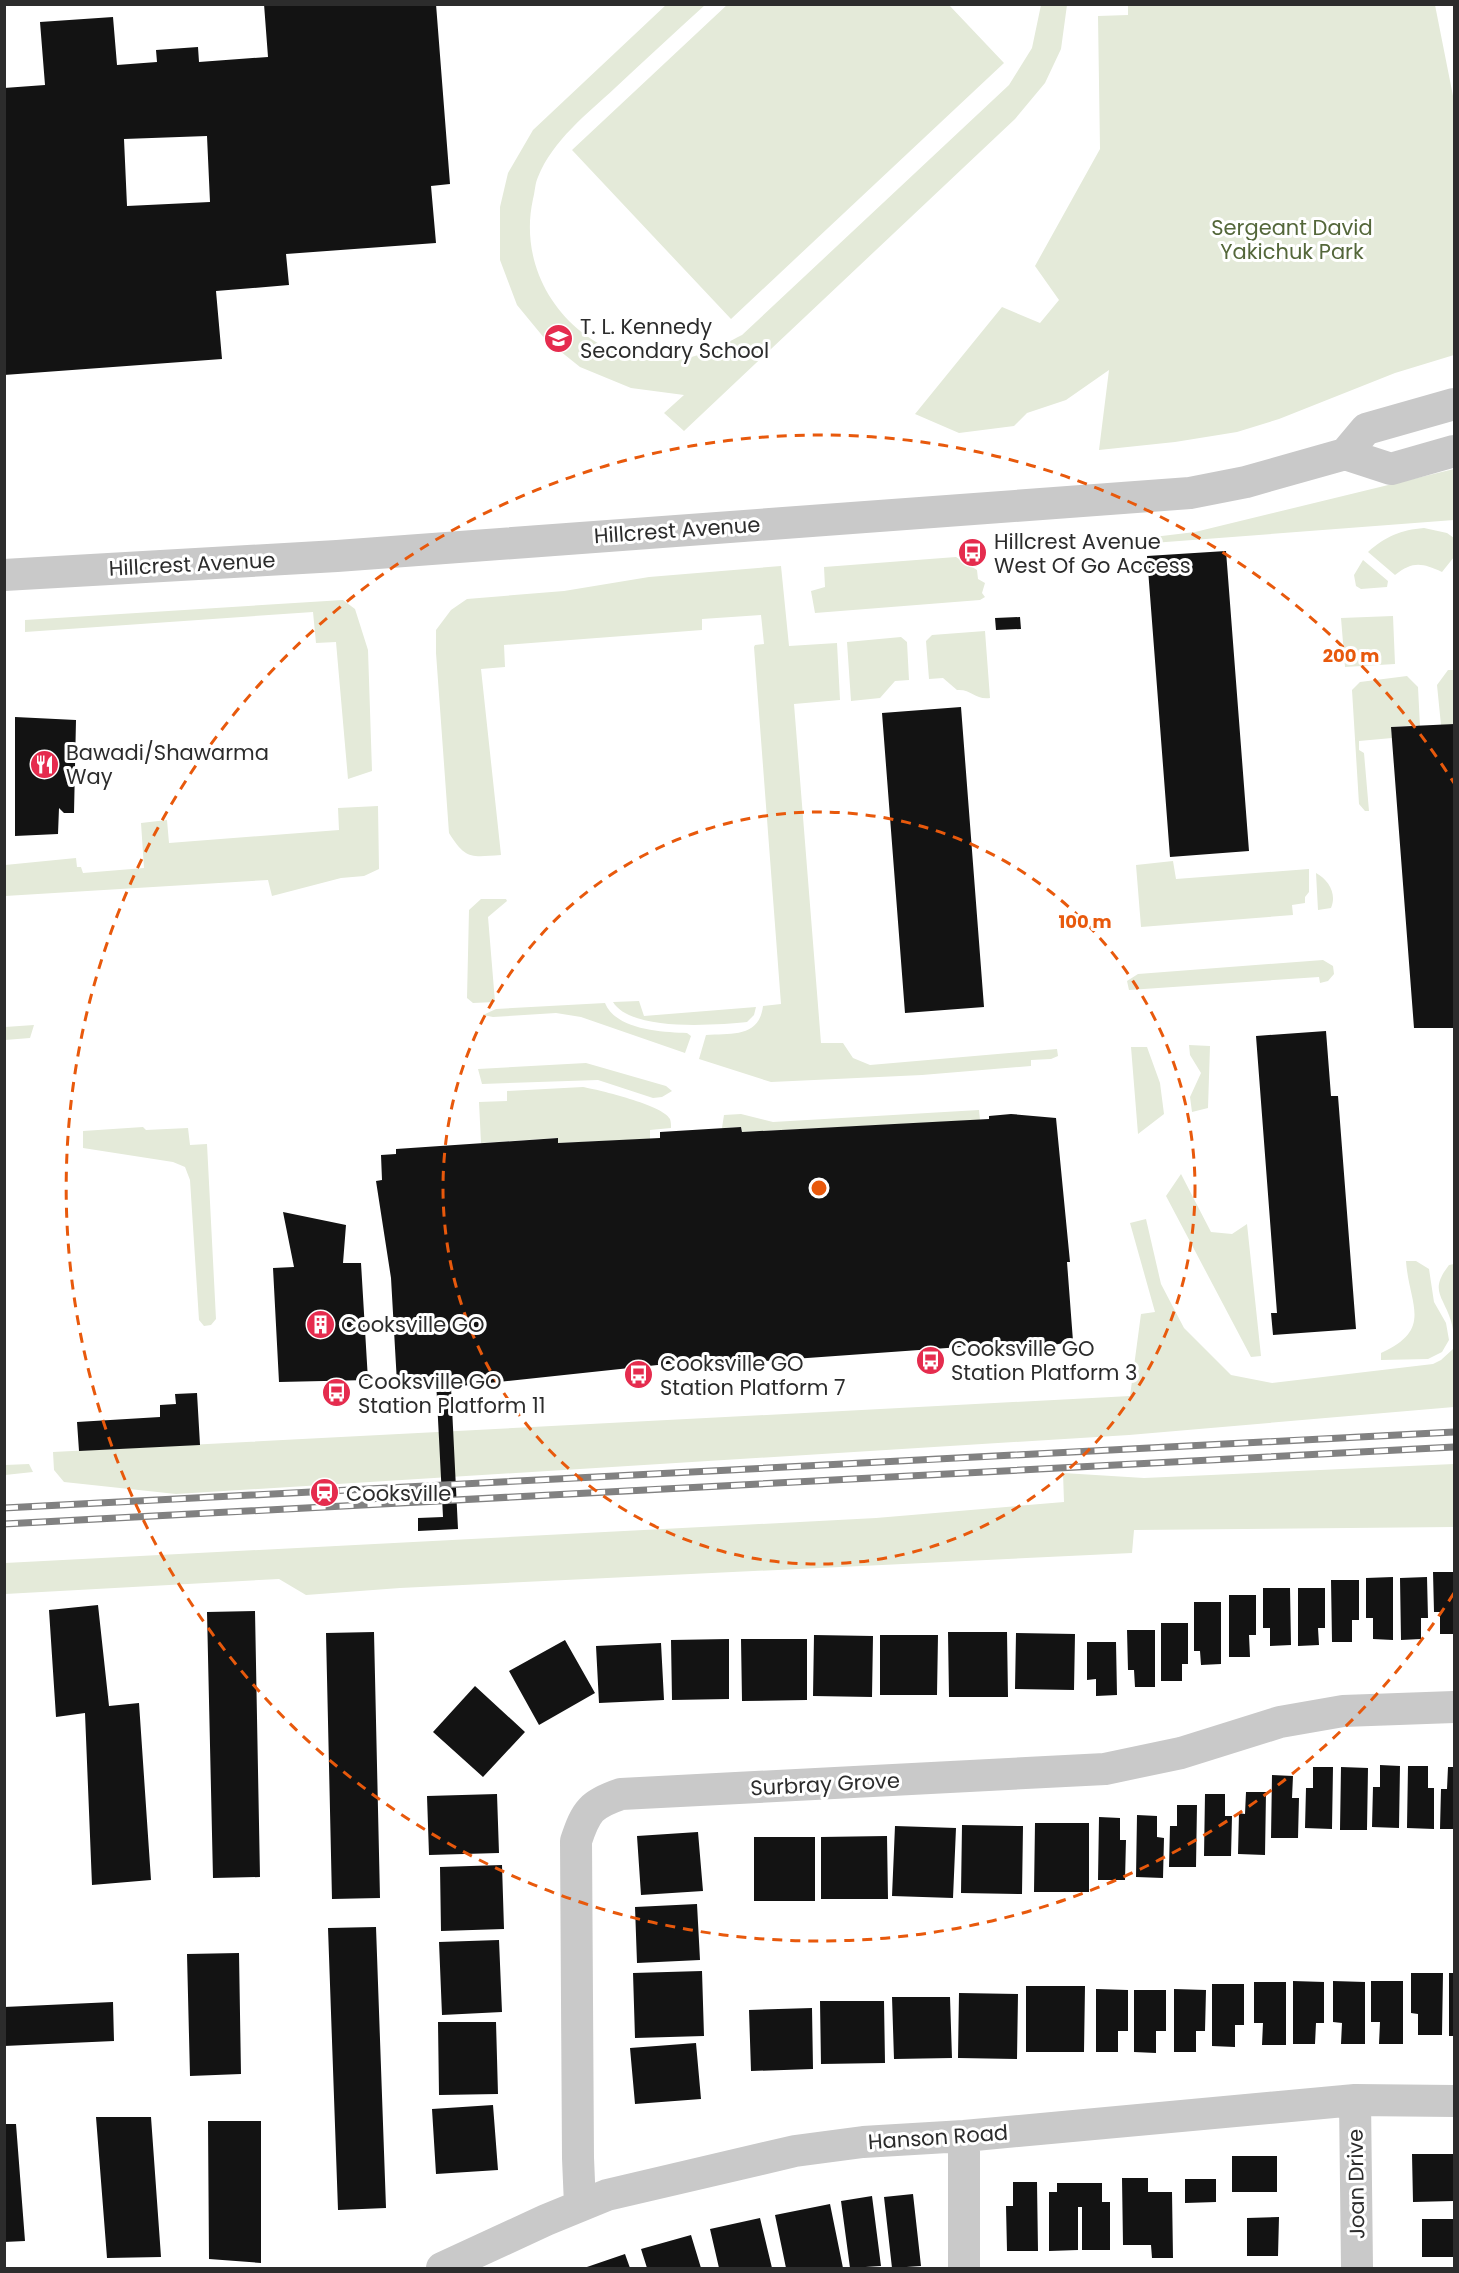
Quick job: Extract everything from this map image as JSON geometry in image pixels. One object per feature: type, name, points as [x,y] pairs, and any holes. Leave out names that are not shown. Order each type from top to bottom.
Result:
[{"type":"street","points":[[1455,404],[1366,429],[1345,454],[1391,469],[1455,451]]},
{"type":"street","name":"Hillcrest Avenue","points":[[4,575],[337,556],[1190,493],[1246,482],[1345,454]]},
{"type":"street","name":"Surbray Grove","points":[[580,2205],[576,1841],[584,1820],[599,1802],[621,1794],[1105,1769],[1181,1753],[1280,1722],[1343,1711],[1455,1707]]},
{"type":"street","name":"Hanson Road","points":[[441,2268],[607,2195],[795,2151],[863,2142],[964,2136],[1355,2100],[1455,2100]]},
{"type":"street","name":"Joan Drive","points":[[1355,2100],[1358,2268]]},
{"type":"street","points":[[964,2136],[964,2268]]},
{"type":"green space","points":[[667,4],[705,5],[582,118],[552,151],[536,182],[530,229],[534,258],[543,285],[559,309],[579,330],[603,346],[631,356],[661,361],[693,357],[742,335],[1009,85],[1032,48],[1041,5],[1067,5],[1061,49],[1045,83],[1015,119],[684,431],[664,413],[684,395],[631,388],[580,367],[545,339],[517,305],[500,260],[500,207],[508,173],[533,130]]},
{"type":"green space","points":[[728,4],[949,5],[1004,63],[731,319],[572,150]]},
{"type":"green space","name":"Sergeant David Yakichuk Park","points":[[1128,5],[1435,5],[1454,101],[1454,355],[1395,373],[1279,419],[1237,432],[1175,442],[1099,450],[1109,370],[1066,400],[1027,413],[1014,426],[959,433],[915,414],[1002,307],[1040,323],[1059,300],[1035,266],[1100,149],[1098,16],[1128,15]]},
{"type":"green space","points":[[1454,469],[1454,520],[1113,546],[1120,541],[1195,532]]},
{"type":"green space","points":[[1424,528],[1447,533],[1454,538],[1454,557],[1442,572],[1418,565],[1407,567],[1395,575],[1368,552],[1394,535]]},
{"type":"green space","points":[[956,557],[977,570],[978,579],[985,583],[982,593],[985,597],[980,600],[815,613],[811,591],[825,587],[824,567]]},
{"type":"green space","points":[[1363,560],[1388,581],[1387,587],[1361,589],[1356,586],[1354,575]]},
{"type":"green space","points":[[781,566],[789,646],[837,643],[840,700],[794,704],[821,1043],[843,1043],[853,1058],[870,1065],[1057,1049],[1058,1056],[1051,1059],[1031,1060],[1031,1066],[922,1075],[771,1082],[699,1059],[706,1035],[743,1032],[756,1024],[763,1006],[781,1004],[754,647],[764,644],[761,615],[702,619],[702,630],[504,645],[505,667],[481,669],[501,855],[470,855],[460,848],[449,833],[436,630],[451,610],[467,599],[564,591],[649,577]]},
{"type":"green space","points":[[343,600],[355,609],[368,650],[372,771],[348,779],[336,642],[316,643],[313,612],[25,632],[25,620]]},
{"type":"green space","points":[[1393,616],[1395,664],[1345,667],[1341,618]]},
{"type":"green space","points":[[985,631],[990,698],[957,690],[943,678],[929,679],[926,641],[932,635]]},
{"type":"green space","points":[[901,637],[907,642],[909,680],[895,681],[880,698],[851,701],[847,642]]},
{"type":"green space","points":[[1448,670],[1454,670],[1454,724],[1441,725],[1437,685]]},
{"type":"green space","points":[[1407,676],[1418,687],[1420,727],[1417,725],[1391,727],[1392,738],[1359,741],[1359,750],[1364,753],[1369,811],[1365,811],[1359,804],[1352,690],[1360,682]]},
{"type":"green space","points":[[378,806],[379,869],[364,876],[341,878],[272,896],[268,880],[5,896],[5,865],[76,858],[77,867],[81,867],[83,873],[144,868],[141,823],[167,820],[169,843],[339,830],[338,808]]},
{"type":"green space","points":[[1173,861],[1176,879],[1309,869],[1309,892],[1305,897],[1305,903],[1292,905],[1293,915],[1141,927],[1136,865]]},
{"type":"green space","points":[[1316,873],[1325,879],[1331,888],[1333,903],[1331,908],[1318,910]]},
{"type":"green space","points":[[481,899],[506,899],[507,901],[488,917],[495,1002],[473,1003],[467,998],[469,910]]},
{"type":"green space","points":[[1323,960],[1333,966],[1334,974],[1328,981],[1320,983],[1319,977],[1129,990],[1127,981],[1138,974]]},
{"type":"green space","points":[[639,1001],[644,1016],[756,1007],[754,1015],[747,1022],[696,1025],[655,1022],[637,1018],[623,1012],[613,1002]]},
{"type":"green space","points":[[605,1003],[619,1019],[629,1024],[665,1032],[687,1033],[691,1036],[685,1053],[581,1017],[556,1013],[493,1017],[483,1015],[496,1009]]},
{"type":"green space","points":[[34,1025],[30,1038],[5,1040],[5,1027]]},
{"type":"green space","points":[[1189,1045],[1210,1046],[1208,1108],[1192,1112],[1190,1097],[1201,1073],[1190,1055]]},
{"type":"green space","points":[[1131,1047],[1147,1047],[1160,1083],[1164,1114],[1138,1134]]},
{"type":"green space","points":[[586,1063],[666,1086],[672,1091],[662,1097],[653,1098],[598,1080],[482,1084],[478,1069]]},
{"type":"green space","points":[[583,1087],[630,1099],[656,1109],[670,1119],[671,1128],[650,1130],[650,1139],[558,1143],[557,1138],[481,1143],[479,1102],[507,1101],[507,1091]]},
{"type":"green space","points":[[979,1110],[980,1120],[742,1132],[741,1127],[722,1128],[724,1115],[741,1114],[773,1122]]},
{"type":"green space","points":[[143,1127],[146,1130],[188,1128],[190,1145],[207,1144],[216,1319],[211,1325],[204,1326],[199,1320],[190,1180],[185,1167],[173,1162],[83,1148],[83,1131]]},
{"type":"green space","points":[[1181,1174],[1211,1232],[1232,1234],[1247,1224],[1261,1356],[1251,1357],[1166,1196]]},
{"type":"green space","points":[[1146,1219],[1161,1284],[1184,1328],[1231,1375],[1272,1383],[1433,1364],[1441,1360],[1453,1349],[1453,1335],[1451,1321],[1439,1287],[1443,1274],[1449,1265],[1454,1264],[1454,1407],[1129,1435],[176,1494],[64,1482],[54,1470],[53,1452],[1130,1396],[1141,1314],[1155,1312],[1130,1223]]},
{"type":"green space","points":[[1406,1261],[1416,1261],[1429,1269],[1434,1302],[1446,1323],[1449,1340],[1442,1352],[1428,1359],[1381,1360],[1381,1353],[1408,1335],[1413,1325],[1413,1303]]},
{"type":"green space","points":[[29,1464],[33,1472],[5,1475],[5,1465]]},
{"type":"green space","points":[[1454,1464],[1454,1527],[1134,1530],[1132,1553],[400,1588],[306,1595],[279,1579],[5,1594],[5,1563],[876,1518],[1064,1502],[1063,1473],[1144,1478]]},
{"type":"building","points":[[264,4],[436,4],[450,184],[431,186],[436,243],[286,254],[289,285],[216,291],[222,359],[4,375],[4,88],[45,85],[40,22],[113,17],[117,65],[157,62],[156,50],[198,47],[199,62],[268,57]],"holes":[[[207,136],[210,202],[127,206],[124,139]]]},
{"type":"building","points":[[1226,551],[1249,851],[1170,857],[1147,556]]},
{"type":"building","points":[[1020,617],[1021,629],[996,630],[995,618]]},
{"type":"building","points":[[961,707],[984,1007],[905,1013],[882,713]]},
{"type":"building","name":"Bawadi/Shawarma Way","points":[[15,717],[76,720],[74,813],[64,813],[59,808],[58,834],[15,836]]},
{"type":"building","points":[[1454,724],[1454,1028],[1414,1028],[1391,727]]},
{"type":"building","points":[[1326,1031],[1331,1096],[1338,1096],[1356,1329],[1273,1335],[1271,1313],[1277,1313],[1256,1036]]},
{"type":"building","points":[[1011,1114],[1056,1118],[1070,1262],[1067,1262],[1073,1341],[1020,1352],[1017,1343],[739,1363],[738,1359],[667,1364],[451,1387],[458,1529],[418,1531],[418,1518],[443,1517],[436,1375],[397,1383],[391,1278],[376,1181],[382,1180],[381,1155],[396,1154],[396,1149],[558,1138],[558,1143],[660,1138],[660,1132],[741,1127],[742,1132],[989,1119],[989,1116]]},
{"type":"building","name":"Cooksville GO","points":[[283,1212],[346,1225],[343,1263],[361,1263],[368,1380],[279,1382],[273,1268],[294,1267]]},
{"type":"building","points":[[197,1393],[200,1445],[79,1451],[77,1422],[160,1417],[160,1405],[176,1404],[175,1394]]},
{"type":"building","points":[[1433,1572],[1454,1572],[1454,1634],[1440,1634],[1440,1612],[1434,1612]]},
{"type":"building","points":[[1393,1577],[1393,1640],[1373,1639],[1373,1618],[1366,1618],[1366,1578]]},
{"type":"building","points":[[1427,1577],[1428,1618],[1421,1618],[1421,1639],[1401,1640],[1400,1578]]},
{"type":"building","points":[[1331,1580],[1359,1580],[1359,1620],[1352,1620],[1352,1642],[1332,1642]]},
{"type":"building","points":[[1263,1588],[1290,1588],[1291,1645],[1270,1646],[1270,1628],[1263,1628]]},
{"type":"building","points":[[1298,1588],[1325,1588],[1325,1628],[1318,1628],[1319,1645],[1298,1646]]},
{"type":"building","points":[[1229,1595],[1256,1595],[1256,1635],[1249,1635],[1250,1657],[1229,1657]]},
{"type":"building","points":[[1194,1602],[1221,1602],[1221,1664],[1201,1665],[1200,1651],[1194,1651]]},
{"type":"building","points":[[98,1605],[109,1706],[139,1703],[151,1880],[92,1885],[85,1713],[56,1717],[49,1610]]},
{"type":"building","points":[[255,1611],[260,1877],[213,1878],[207,1612]]},
{"type":"building","points":[[1161,1623],[1188,1623],[1188,1664],[1182,1664],[1182,1681],[1161,1681]]},
{"type":"building","points":[[1127,1630],[1155,1630],[1155,1687],[1135,1687],[1134,1670],[1128,1670]]},
{"type":"building","points":[[374,1632],[380,1898],[332,1899],[326,1633]]},
{"type":"building","points":[[948,1632],[1007,1632],[1008,1697],[949,1697]]},
{"type":"building","points":[[1016,1633],[1075,1634],[1074,1690],[1015,1689]]},
{"type":"building","points":[[814,1635],[873,1636],[872,1697],[813,1696]]},
{"type":"building","points":[[880,1635],[938,1635],[937,1695],[880,1695]]},
{"type":"building","points":[[729,1639],[729,1699],[672,1700],[671,1640]]},
{"type":"building","points":[[741,1639],[807,1639],[807,1700],[742,1701]]},
{"type":"building","points":[[565,1640],[595,1693],[539,1725],[509,1671]]},
{"type":"building","points":[[1087,1642],[1116,1642],[1117,1695],[1096,1696],[1096,1679],[1087,1680]]},
{"type":"building","points":[[661,1643],[664,1700],[599,1703],[596,1646]]},
{"type":"building","points":[[475,1686],[525,1732],[483,1777],[433,1732]]},
{"type":"building","points":[[1380,1765],[1400,1766],[1399,1828],[1372,1827],[1373,1787],[1380,1787]]},
{"type":"building","points":[[1408,1766],[1428,1766],[1428,1788],[1434,1788],[1434,1829],[1407,1828]]},
{"type":"building","points":[[1313,1767],[1333,1767],[1332,1829],[1305,1828],[1306,1788],[1313,1788]]},
{"type":"building","points":[[1341,1767],[1368,1768],[1367,1830],[1340,1830]]},
{"type":"building","points":[[1448,1767],[1454,1767],[1454,1829],[1440,1829],[1441,1789],[1447,1789]]},
{"type":"building","points":[[1272,1775],[1293,1776],[1292,1798],[1299,1798],[1298,1838],[1271,1838]]},
{"type":"building","points":[[1246,1792],[1266,1792],[1265,1855],[1238,1854],[1239,1813],[1245,1814]]},
{"type":"building","points":[[497,1794],[499,1853],[429,1855],[427,1796]]},
{"type":"building","points":[[1205,1794],[1225,1794],[1225,1816],[1232,1816],[1231,1856],[1204,1856]]},
{"type":"building","points":[[1177,1805],[1197,1805],[1196,1867],[1169,1867],[1170,1826],[1177,1826]]},
{"type":"building","points":[[1137,1815],[1157,1816],[1157,1837],[1164,1838],[1163,1878],[1136,1877]]},
{"type":"building","points":[[1099,1817],[1120,1818],[1120,1840],[1126,1840],[1125,1880],[1098,1880]]},
{"type":"building","points":[[1035,1823],[1089,1823],[1089,1892],[1034,1892]]},
{"type":"building","points":[[962,1825],[1023,1826],[1022,1894],[961,1893]]},
{"type":"building","points":[[895,1826],[956,1828],[953,1898],[892,1896]]},
{"type":"building","points":[[698,1832],[703,1891],[641,1895],[637,1836]]},
{"type":"building","points":[[887,1836],[888,1899],[821,1899],[821,1837]]},
{"type":"building","points":[[754,1837],[815,1837],[815,1901],[754,1901]]},
{"type":"building","points":[[502,1865],[504,1929],[441,1931],[440,1867]]},
{"type":"building","points":[[697,1904],[700,1960],[637,1963],[635,1907]]},
{"type":"building","points":[[376,1927],[386,2208],[338,2210],[328,1928]]},
{"type":"building","points":[[499,1940],[502,2012],[442,2015],[439,1942]]},
{"type":"building","points":[[239,1953],[241,2074],[190,2076],[187,1954]]},
{"type":"building","points":[[702,1971],[704,2036],[635,2038],[633,1973]]},
{"type":"building","points":[[1411,1973],[1443,1973],[1442,2035],[1418,2035],[1418,2014],[1411,2013]]},
{"type":"building","points":[[1449,1973],[1454,1973],[1454,2036],[1449,2036]]},
{"type":"building","points":[[1293,1981],[1324,1982],[1324,2023],[1316,2023],[1315,2044],[1293,2044]]},
{"type":"building","points":[[1333,1981],[1365,1982],[1365,2044],[1341,2044],[1342,2023],[1333,2022]]},
{"type":"building","points":[[1371,1981],[1403,1981],[1403,2044],[1379,2044],[1380,2022],[1371,2022]]},
{"type":"building","points":[[1254,1982],[1286,1982],[1286,2045],[1262,2045],[1263,2023],[1254,2023]]},
{"type":"building","points":[[1212,1984],[1244,1984],[1244,2025],[1235,2025],[1235,2047],[1212,2046]]},
{"type":"building","points":[[1026,1986],[1085,1986],[1084,2052],[1026,2052]]},
{"type":"building","points":[[1096,1989],[1128,1990],[1128,2031],[1118,2031],[1118,2052],[1096,2052]]},
{"type":"building","points":[[1174,1989],[1206,1990],[1205,2031],[1196,2031],[1196,2052],[1174,2052]]},
{"type":"building","points":[[1134,1990],[1166,1990],[1166,2031],[1156,2031],[1156,2053],[1134,2052]]},
{"type":"building","points":[[959,1993],[1018,1994],[1017,2059],[958,2058]]},
{"type":"building","points":[[892,1997],[950,1997],[952,2058],[894,2059]]},
{"type":"building","points":[[820,2001],[884,2001],[885,2063],[821,2064]]},
{"type":"building","points":[[113,2002],[114,2041],[4,2046],[4,2007]]},
{"type":"building","points":[[812,2008],[813,2069],[751,2071],[749,2010]]},
{"type":"building","points":[[438,2022],[496,2022],[498,2094],[439,2095]]},
{"type":"building","points":[[696,2043],[701,2099],[635,2104],[630,2048]]},
{"type":"building","points":[[493,2105],[498,2170],[436,2174],[432,2109]]},
{"type":"building","points":[[96,2117],[151,2117],[161,2257],[107,2258]]},
{"type":"building","points":[[208,2121],[261,2121],[261,2263],[209,2259]]},
{"type":"building","points":[[4,2124],[16,2124],[25,2241],[4,2242]]},
{"type":"building","points":[[1412,2154],[1454,2154],[1454,2201],[1413,2202]]},
{"type":"building","points":[[1232,2156],[1277,2156],[1277,2192],[1232,2192]]},
{"type":"building","points":[[1122,2178],[1148,2178],[1148,2192],[1172,2192],[1173,2258],[1152,2258],[1151,2245],[1123,2245]]},
{"type":"building","points":[[1185,2179],[1216,2179],[1216,2202],[1185,2203]]},
{"type":"building","points":[[1013,2182],[1037,2182],[1038,2251],[1007,2251],[1006,2206],[1013,2206]]},
{"type":"building","points":[[1057,2183],[1102,2183],[1102,2202],[1110,2202],[1110,2250],[1082,2250],[1082,2207],[1078,2207],[1078,2250],[1049,2251],[1049,2192],[1057,2192]]},
{"type":"building","points":[[913,2194],[921,2266],[892,2268],[884,2197]]},
{"type":"building","points":[[872,2196],[881,2266],[850,2268],[841,2201]]},
{"type":"building","points":[[830,2204],[843,2268],[786,2268],[775,2215]]},
{"type":"building","points":[[1279,2217],[1278,2256],[1247,2256],[1247,2218]]},
{"type":"building","points":[[760,2218],[772,2268],[719,2268],[710,2229]]},
{"type":"building","points":[[1422,2219],[1454,2219],[1454,2257],[1422,2257]]},
{"type":"building","points":[[691,2235],[701,2268],[647,2268],[641,2249]]},
{"type":"building","points":[[625,2254],[630,2268],[584,2268]]},
{"type":"railway","points":[[4,1508],[1454,1432]]},
{"type":"railway","points":[[4,1524],[1454,1447]]},
{"type":"place","name":"T. L. Kennedy Secondary School","points":[[559,338]]},
{"type":"place","name":"Hillcrest Avenue West Of Go Access","points":[[973,553]]},
{"type":"place","name":"Bawadi/Shawarma Way","points":[[45,764]]},
{"type":"place","name":"Cooksville GO","points":[[320,1324]]},
{"type":"place","name":"Cooksville GO Station Platform 3","points":[[930,1360]]},
{"type":"place","name":"Cooksville GO Station Platform 7","points":[[639,1375]]},
{"type":"place","name":"Cooksville GO Station Platform 11","points":[[337,1393]]},
{"type":"place","name":"Cooksville","points":[[325,1493]]}]
